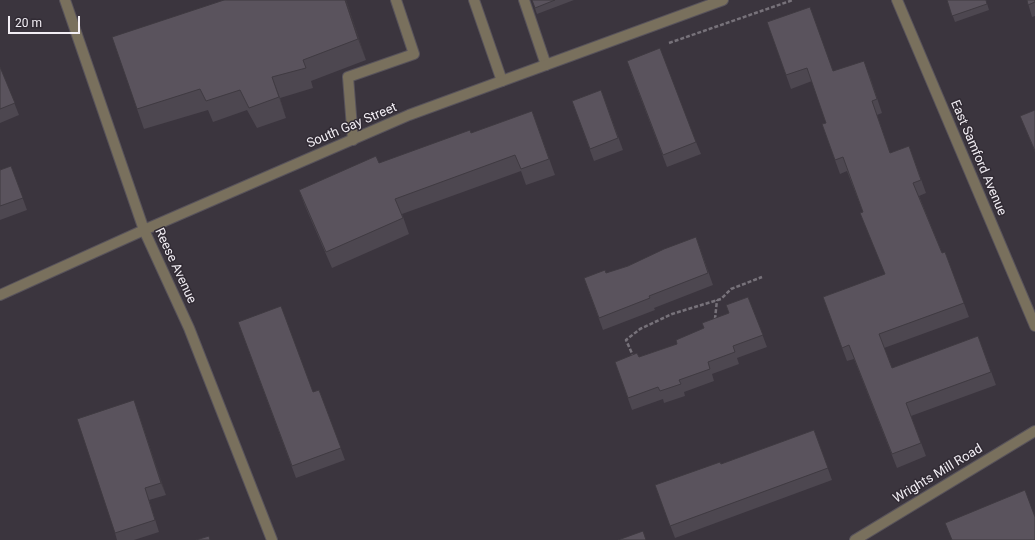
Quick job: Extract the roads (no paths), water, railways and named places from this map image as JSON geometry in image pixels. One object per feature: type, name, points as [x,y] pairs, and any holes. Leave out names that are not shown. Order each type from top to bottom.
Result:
[{"type":"street","name":"Reese Avenue","points":[[65,0],[144,230],[189,328],[272,540]]},
{"type":"street","points":[[353,140],[348,77],[414,54],[396,0]]},
{"type":"street","points":[[474,0],[502,81]]},
{"type":"street","points":[[524,0],[546,65]]},
{"type":"street","name":"East Samford Avenue","points":[[897,0],[1034,320]]},
{"type":"street","name":"South Gay Street","points":[[0,295],[144,230],[409,115],[718,1]]},
{"type":"street","name":"Wrights Mill Road","points":[[855,540],[1035,431]]}]
